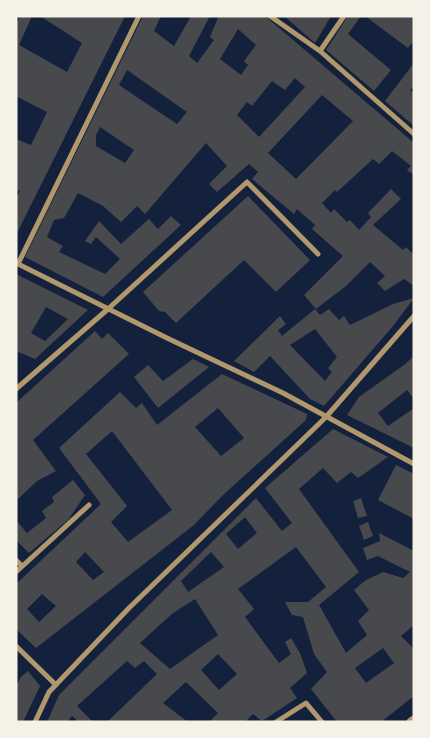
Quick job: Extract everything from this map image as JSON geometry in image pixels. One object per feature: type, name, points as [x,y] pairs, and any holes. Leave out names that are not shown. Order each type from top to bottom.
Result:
[{"type":"street","points":[[139,16],[17,263],[283,393],[414,464]]},
{"type":"street","points":[[270,16],[320,51],[414,134]]},
{"type":"street","points":[[320,51],[344,16]]},
{"type":"street","points":[[16,389],[108,309],[247,182],[318,254]]},
{"type":"street","points":[[35,722],[49,692],[129,608],[326,417],[414,316]]},
{"type":"street","points":[[16,572],[90,505]]},
{"type":"street","points":[[16,560],[22,566]]},
{"type":"street","points":[[16,646],[56,685]]},
{"type":"street","points":[[276,722],[306,703],[322,722]]},
{"type":"building","points":[[20,16],[32,16],[19,45],[67,72],[82,43],[40,16],[125,16],[16,235],[16,198],[20,191],[16,190],[16,139],[31,145],[47,112],[16,96],[16,25]]},
{"type":"building","points":[[143,16],[161,16],[154,31],[174,46],[191,16],[210,16],[189,56],[197,63],[214,40],[210,37],[218,18],[216,16],[265,16],[414,143],[414,175],[407,170],[411,166],[392,151],[379,164],[373,159],[322,203],[331,213],[334,209],[347,222],[350,220],[359,230],[371,217],[368,213],[391,189],[401,199],[373,225],[403,250],[406,247],[414,255],[414,286],[404,279],[385,291],[377,283],[385,276],[370,262],[346,286],[316,309],[304,295],[343,256],[312,229],[315,225],[297,209],[294,214],[252,179],[258,172],[249,164],[217,192],[209,184],[227,166],[206,143],[145,214],[137,206],[121,222],[103,206],[78,193],[64,218],[54,220],[47,237],[63,246],[59,252],[105,274],[120,259],[96,237],[91,244],[85,241],[99,221],[121,244],[149,219],[158,229],[171,216],[181,225],[103,297],[25,257]],"holes":[[[238,29],[256,45],[244,61],[248,65],[241,75],[220,59]],[[127,70],[187,112],[177,124],[119,85]],[[295,78],[305,87],[259,137],[237,115],[247,102],[252,106],[272,81],[285,90]],[[322,95],[353,121],[296,179],[268,153]],[[100,127],[134,150],[125,163],[96,146],[96,135]]]},
{"type":"building","points":[[284,16],[331,16],[315,43]]},
{"type":"building","points":[[348,16],[361,16],[348,34],[391,70],[374,91],[326,50]]},
{"type":"building","points":[[365,16],[414,16],[414,41],[408,48]]},
{"type":"building","points":[[414,63],[414,87],[410,90],[414,94],[414,126],[385,101]]},
{"type":"building","points":[[248,196],[310,260],[276,292],[244,260],[176,323],[165,312],[159,311],[143,292]]},
{"type":"building","points":[[16,274],[88,310],[35,359],[16,351]],"holes":[[[46,307],[68,319],[45,341],[31,333]]]},
{"type":"building","points":[[414,298],[393,326],[324,406],[310,399],[270,356],[254,372],[234,361],[280,316],[286,324],[278,330],[282,336],[315,309],[320,315],[329,309],[339,320],[344,316],[350,325],[393,304]],"holes":[[[315,329],[337,357],[328,368],[332,372],[325,381],[290,345]]]},
{"type":"building","points":[[95,331],[102,339],[108,333],[129,354],[33,440],[56,471],[37,481],[16,501],[16,403]]},
{"type":"building","points":[[414,356],[414,399],[407,390],[378,413],[388,426],[414,408],[414,448],[347,415],[359,397]]},
{"type":"building","points":[[193,359],[209,367],[158,408],[134,377],[148,365],[163,381]]},
{"type":"building","points":[[222,374],[307,414],[306,420],[223,495],[194,525],[36,648],[16,629],[16,584],[101,504],[59,448],[120,392],[136,408],[142,403],[157,425]],"holes":[[[218,408],[244,438],[221,456],[195,427]],[[112,431],[172,510],[128,542],[111,522],[127,506],[86,454]],[[85,552],[104,572],[93,580],[76,562]],[[42,594],[56,606],[39,622],[27,609]]]},
{"type":"building","points":[[333,429],[388,457],[358,478],[351,472],[337,483],[323,468],[299,489],[359,572],[319,605],[346,653],[367,635],[358,621],[369,610],[354,590],[366,580],[383,572],[403,578],[410,572],[378,556],[367,560],[363,548],[380,541],[379,533],[414,551],[414,625],[401,636],[414,649],[414,696],[381,722],[337,722],[311,689],[327,672],[314,654],[303,617],[292,615],[285,602],[308,602],[326,587],[296,547],[238,589],[254,609],[245,617],[279,663],[291,654],[285,642],[291,638],[300,653],[307,673],[290,688],[297,698],[262,721],[253,714],[245,722],[209,722],[218,713],[186,682],[163,703],[188,722],[107,722],[157,674],[144,661],[135,668],[127,661],[77,706],[93,722],[79,722],[72,716],[67,722],[47,722],[59,695],[256,498],[282,531],[292,523],[265,488]],"holes":[[[245,517],[257,533],[238,549],[226,534]],[[211,552],[224,567],[188,592],[181,581]],[[195,599],[218,635],[170,669],[140,643],[173,613]],[[383,648],[394,663],[366,683],[355,668]],[[218,654],[237,674],[219,690],[201,670]]]},
{"type":"building","points":[[396,465],[414,474],[414,519],[378,500]]},
{"type":"building","points":[[73,480],[85,495],[68,520],[29,553],[16,540],[16,520],[27,533],[46,518],[42,511],[54,502],[52,497]]},
{"type":"building","points":[[361,498],[367,516],[358,518],[353,501]]},
{"type":"building","points":[[368,522],[373,536],[364,540],[359,526]]},
{"type":"building","points":[[28,671],[40,686],[23,722],[16,722],[16,686],[21,677]]}]
